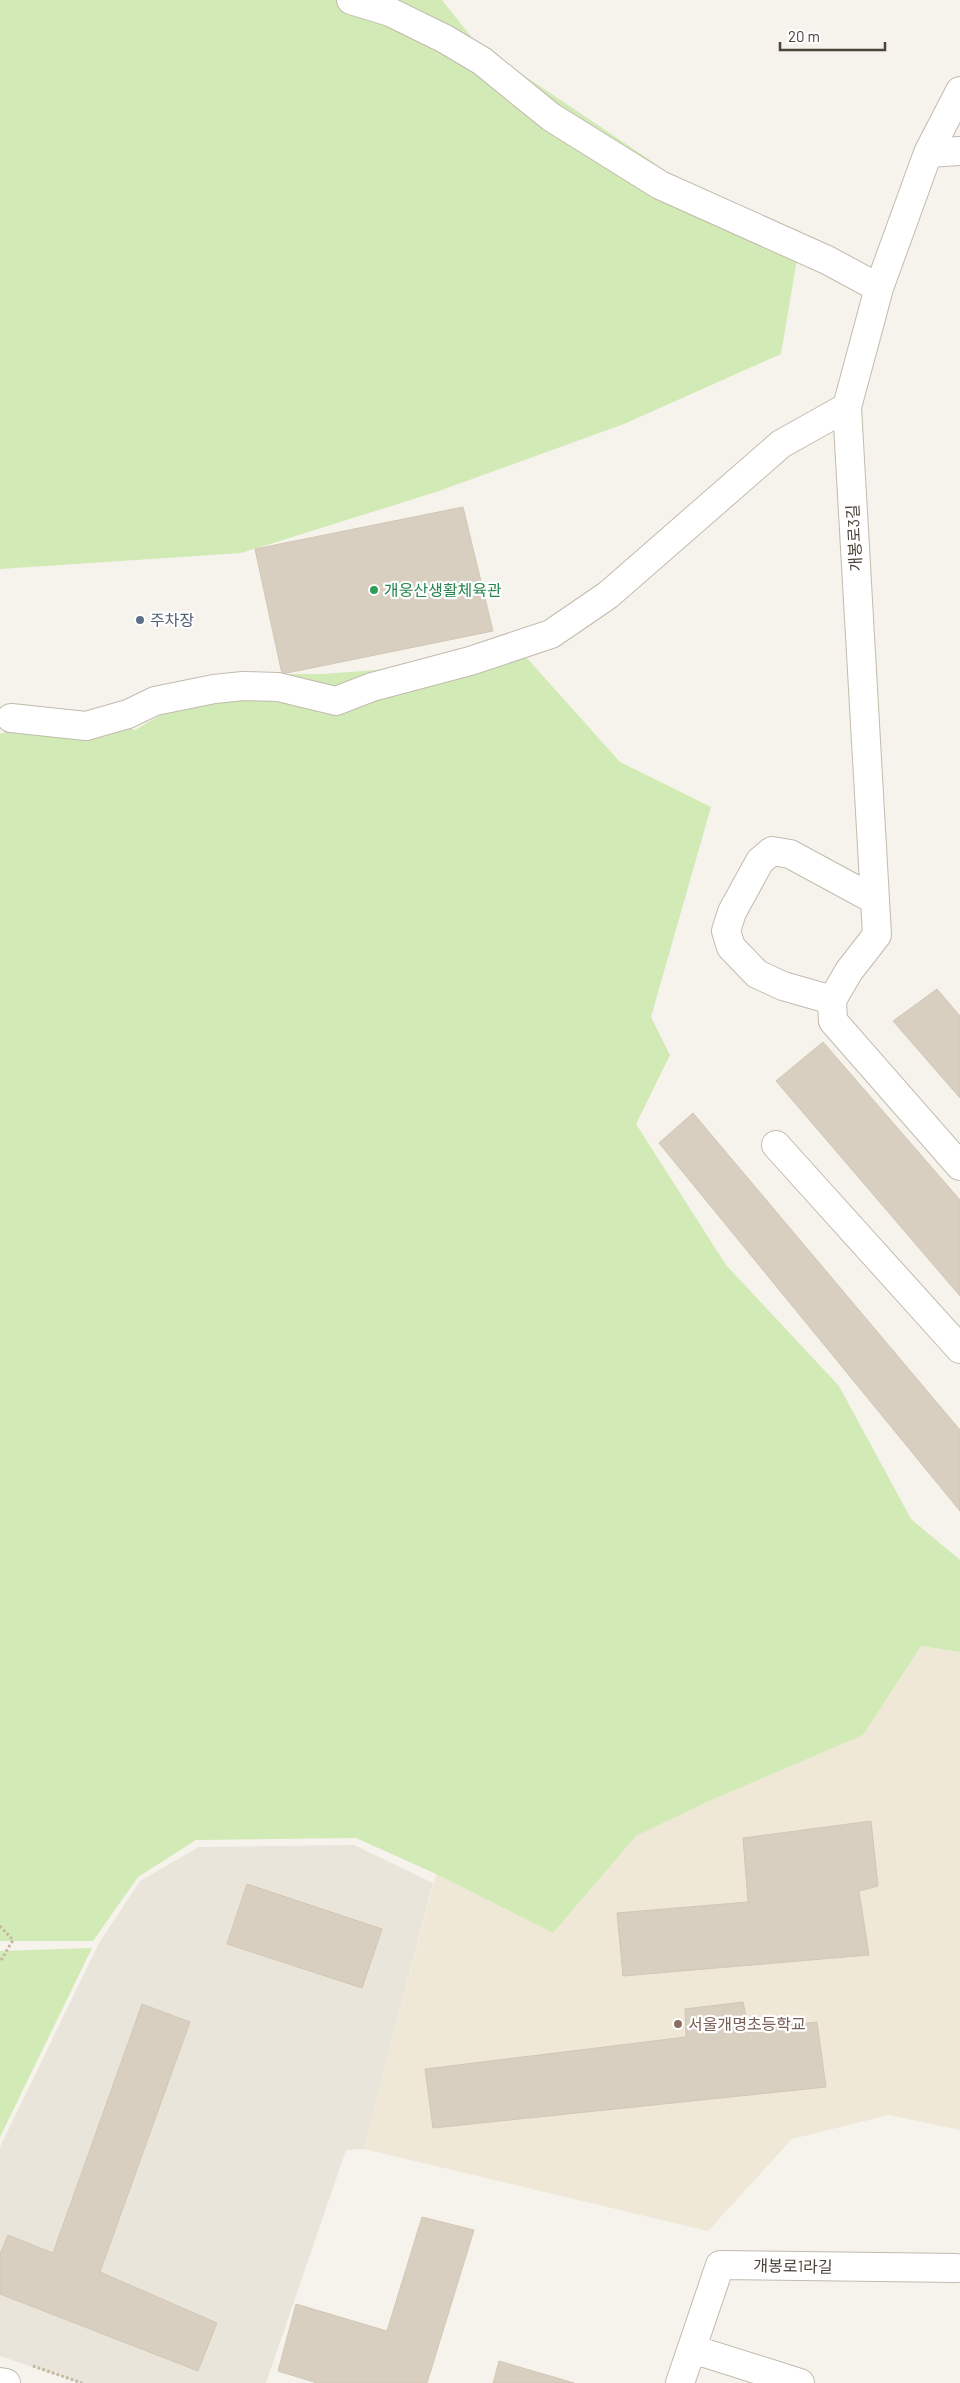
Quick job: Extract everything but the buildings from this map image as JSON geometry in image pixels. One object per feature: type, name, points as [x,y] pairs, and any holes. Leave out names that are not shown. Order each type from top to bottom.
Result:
[{"type":"street","points":[[351,0],[390,12],[445,39],[482,61],[551,117],[660,185],[827,260],[879,288]]},
{"type":"street","name":"개봉로3길","points":[[832,1000],[849,971],[877,935],[873,898],[847,407],[879,288],[928,153],[960,91]]},
{"type":"street","points":[[928,153],[960,151]]},
{"type":"street","points":[[11,718],[86,726],[128,714],[155,701],[214,689],[243,686],[278,687],[336,701],[372,687],[470,660],[551,634],[608,595],[781,444],[847,407]]},
{"type":"street","points":[[873,898],[790,854],[772,851],[760,861],[732,912],[726,930],[731,947],[757,974],[783,986],[832,1000],[833,1021],[960,1166]]},
{"type":"street","points":[[776,1145],[960,1349]]},
{"type":"street","name":"개봉로1라길","points":[[680,2383],[720,2265],[956,2268]]},
{"type":"street","points":[[692,2349],[800,2383]]},
{"type":"street","points":[[0,2382],[6,2383]]},
{"type":"path","points":[[0,1926],[13,1940],[0,1962]]},
{"type":"path","points":[[26,2363],[82,2383]]},
{"type":"shaded area","name":"서울개명초등학교","points":[[921,1646],[960,1652],[960,2130],[889,2115],[792,2139],[708,2231],[364,2149],[436,1874],[553,1933],[636,1836],[707,1802],[863,1735]]},
{"type":"shaded area","points":[[354,1845],[433,1883],[364,2149],[346,2150],[266,2383],[80,2383],[0,2356],[0,2147],[99,1943],[140,1881],[199,1847]]},
{"type":"green space","points":[[0,0],[442,0],[477,44],[705,197],[798,253],[781,354],[624,424],[436,492],[241,553],[0,569]]},
{"type":"green space","points":[[508,637],[620,762],[711,807],[651,1017],[670,1055],[636,1124],[726,1265],[839,1386],[911,1519],[960,1560],[960,1652],[921,1646],[863,1735],[707,1802],[636,1836],[553,1933],[436,1874],[356,1838],[196,1840],[138,1877],[93,1941],[0,1941],[0,734],[68,712],[135,730],[231,674],[322,674],[391,669]]},
{"type":"green space","points":[[92,1948],[0,2137],[0,1951]]},
{"type":"place","name":"개웅산생활체육관","points":[[374,590]]},
{"type":"place","name":"주차장","points":[[140,620]]},
{"type":"place","name":"서울개명초등학교","points":[[678,2024]]}]
